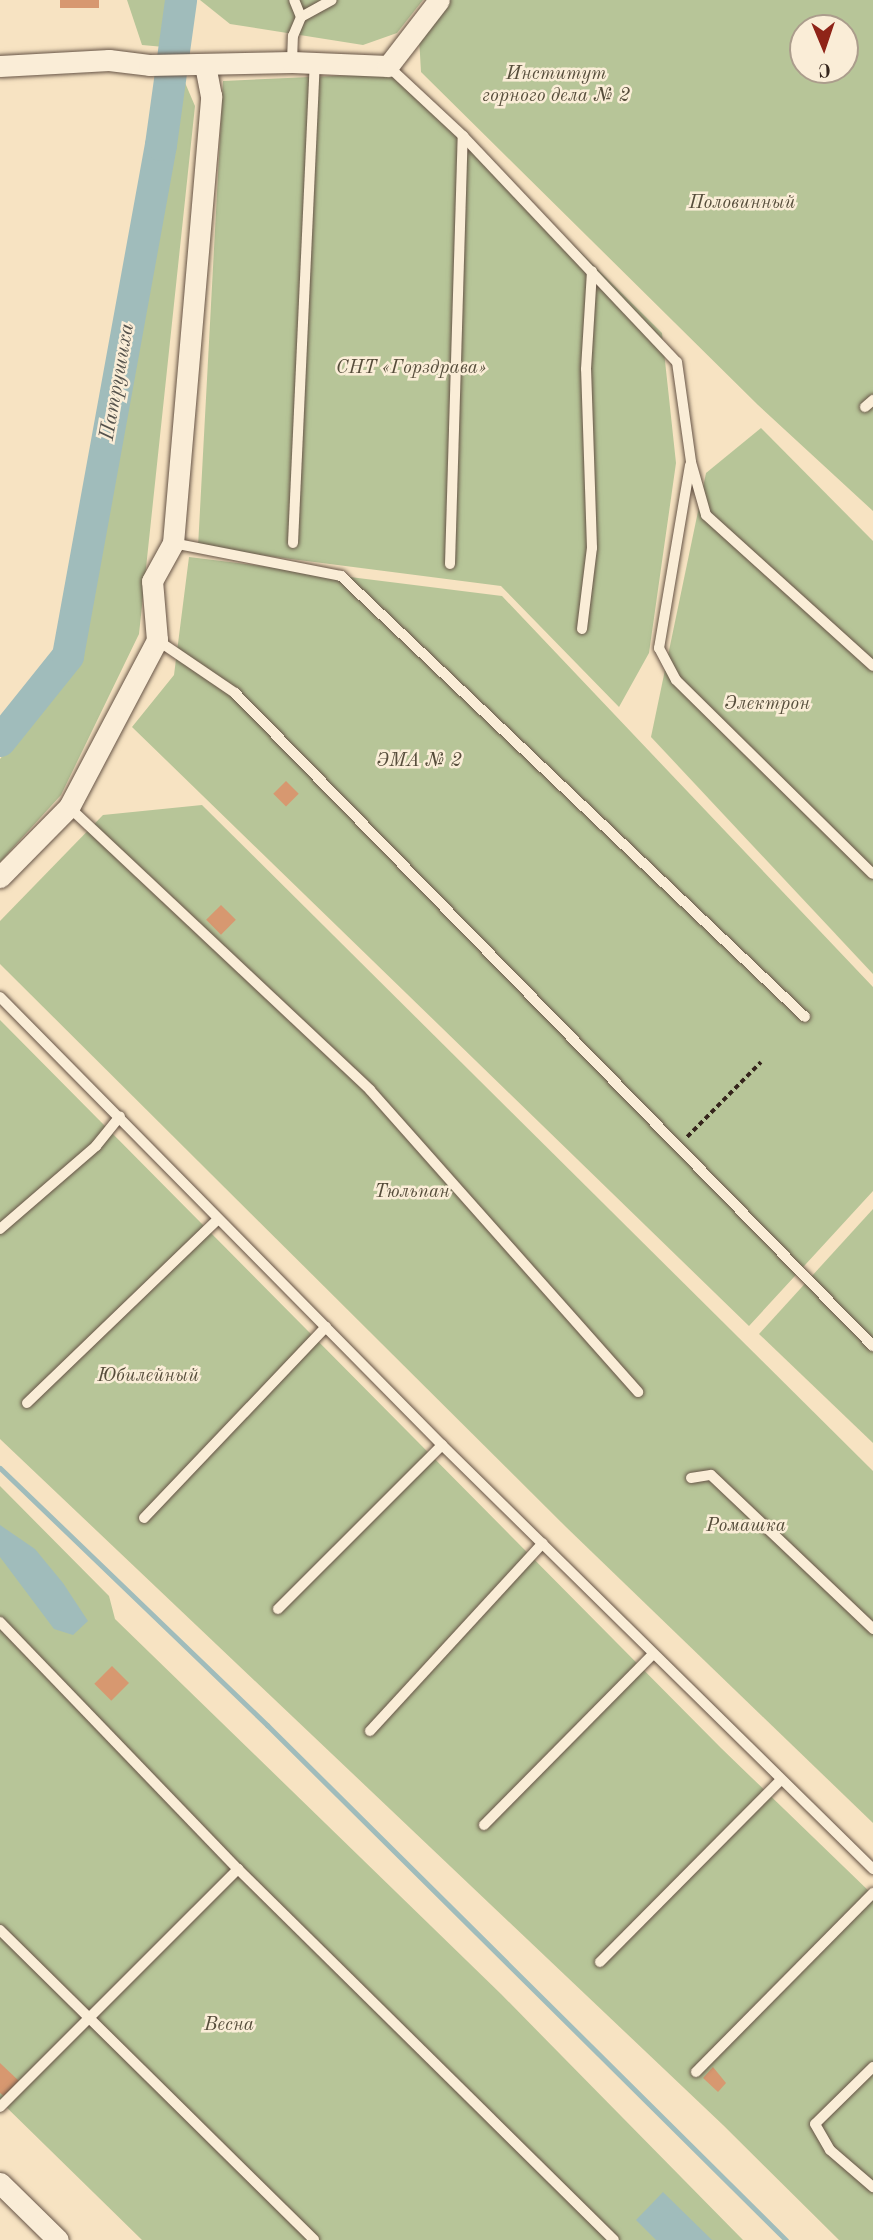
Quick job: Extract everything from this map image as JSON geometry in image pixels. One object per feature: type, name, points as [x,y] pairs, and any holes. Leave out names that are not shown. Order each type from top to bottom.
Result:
[{"type":"street","points":[[0,66],[109,60],[149,65],[292,62],[388,66],[439,0]]},
{"type":"street","points":[[0,877],[69,807],[157,640],[152,581],[173,543],[211,96],[199,66]]},
{"type":"street","points":[[0,2183],[58,2240]]},
{"type":"lane","points":[[294,0],[301,17]]},
{"type":"lane","points":[[292,62],[293,36],[301,17],[332,0]]},
{"type":"lane","points":[[293,544],[315,64]]},
{"type":"lane","points":[[388,66],[463,136],[677,362],[691,462],[706,515],[873,666]]},
{"type":"lane","points":[[450,564],[463,136]]},
{"type":"lane","points":[[582,629],[592,548],[586,369],[592,271]]},
{"type":"lane","points":[[691,462],[659,648],[676,680],[873,874]]},
{"type":"lane","points":[[173,543],[341,576],[805,1017]]},
{"type":"lane","points":[[157,640],[235,693],[873,1346]]},
{"type":"lane","points":[[69,807],[370,1090],[639,1392]]},
{"type":"lane","points":[[0,997],[120,1116],[217,1220],[442,1445],[873,1869]]},
{"type":"lane","points":[[0,1228],[96,1146],[120,1116]]},
{"type":"lane","points":[[27,1403],[217,1220]]},
{"type":"lane","points":[[145,1518],[326,1327]]},
{"type":"lane","points":[[278,1609],[442,1445]]},
{"type":"lane","points":[[691,1478],[711,1475],[873,1629]]},
{"type":"lane","points":[[370,1731],[543,1544]]},
{"type":"lane","points":[[0,1622],[238,1869],[614,2240]]},
{"type":"lane","points":[[484,1825],[653,1654]]},
{"type":"lane","points":[[600,1962],[780,1780]]},
{"type":"lane","points":[[0,2106],[238,1869]]},
{"type":"lane","points":[[696,2072],[873,1893]]},
{"type":"lane","points":[[0,1930],[88,2020],[314,2240]]},
{"type":"lane","points":[[873,2067],[815,2124],[830,2150],[873,2186]]},
{"type":"path","points":[[679,1146],[761,1062]]},
{"type":"green space","points":[[127,0],[170,0],[164,47],[142,45]]},
{"type":"green space","points":[[200,0],[423,0],[397,33],[363,45],[230,24]]},
{"type":"green space","points":[[449,0],[873,0],[873,511],[758,405],[421,72],[419,37]]},
{"type":"green space","points":[[180,71],[195,106],[139,634],[61,795],[0,862],[0,759],[78,662]]},
{"type":"green space","name":"СНТ «Горздрава»","points":[[400,73],[662,333],[676,463],[649,653],[619,707],[501,586],[198,547],[223,81]]},
{"type":"green space","name":"Электрон","points":[[761,428],[873,541],[873,974],[651,737],[706,473]]},
{"type":"green space","name":"ЭМА № 2","points":[[189,557],[502,596],[873,987],[873,1191],[749,1326],[132,727],[174,675]]},
{"type":"green space","name":"Тюльпан","points":[[202,805],[873,1471],[873,1823],[566,1527],[0,964],[0,921],[103,815]]},
{"type":"green space","name":"Юбилейный","points":[[0,1020],[721,1748],[873,1895],[873,2240],[839,2240],[723,2125],[0,1439]]},
{"type":"green space","points":[[873,1209],[873,1443],[759,1334]]},
{"type":"green space","name":"Весна","points":[[0,1486],[109,1596],[115,1619],[501,1994],[743,2240],[142,2240],[0,2101]]},
{"type":"water","points":[[0,1525],[35,1549],[63,1583],[88,1621],[73,1635],[54,1629],[0,1557]]},
{"type":"water","points":[[663,2192],[712,2240],[656,2240],[636,2220]]},
{"type":"building","points":[[60,0],[99,0],[99,8],[60,8]]},
{"type":"building","points":[[286,781],[299,794],[286,806],[273,794]]},
{"type":"building","points":[[221,905],[236,920],[221,935],[206,920]]},
{"type":"building","points":[[112,1666],[129,1683],[111,1701],[94,1684]]},
{"type":"building","points":[[0,2063],[19,2081],[4,2096],[0,2093]]},
{"type":"building","points":[[713,2067],[726,2083],[718,2092],[703,2078]]},
{"type":"waterway","name":"Патрушиха","points":[[0,741],[68,656],[161,145],[181,0]]},
{"type":"waterway","points":[[0,1468],[267,1725],[786,2240]]},
{"type":"park label","name":"Институт горного дела № 2","points":[[556,86]]},
{"type":"park label","name":"Половинный","points":[[742,204]]},
{"type":"park label","name":"Ромашка","points":[[746,1527]]}]
